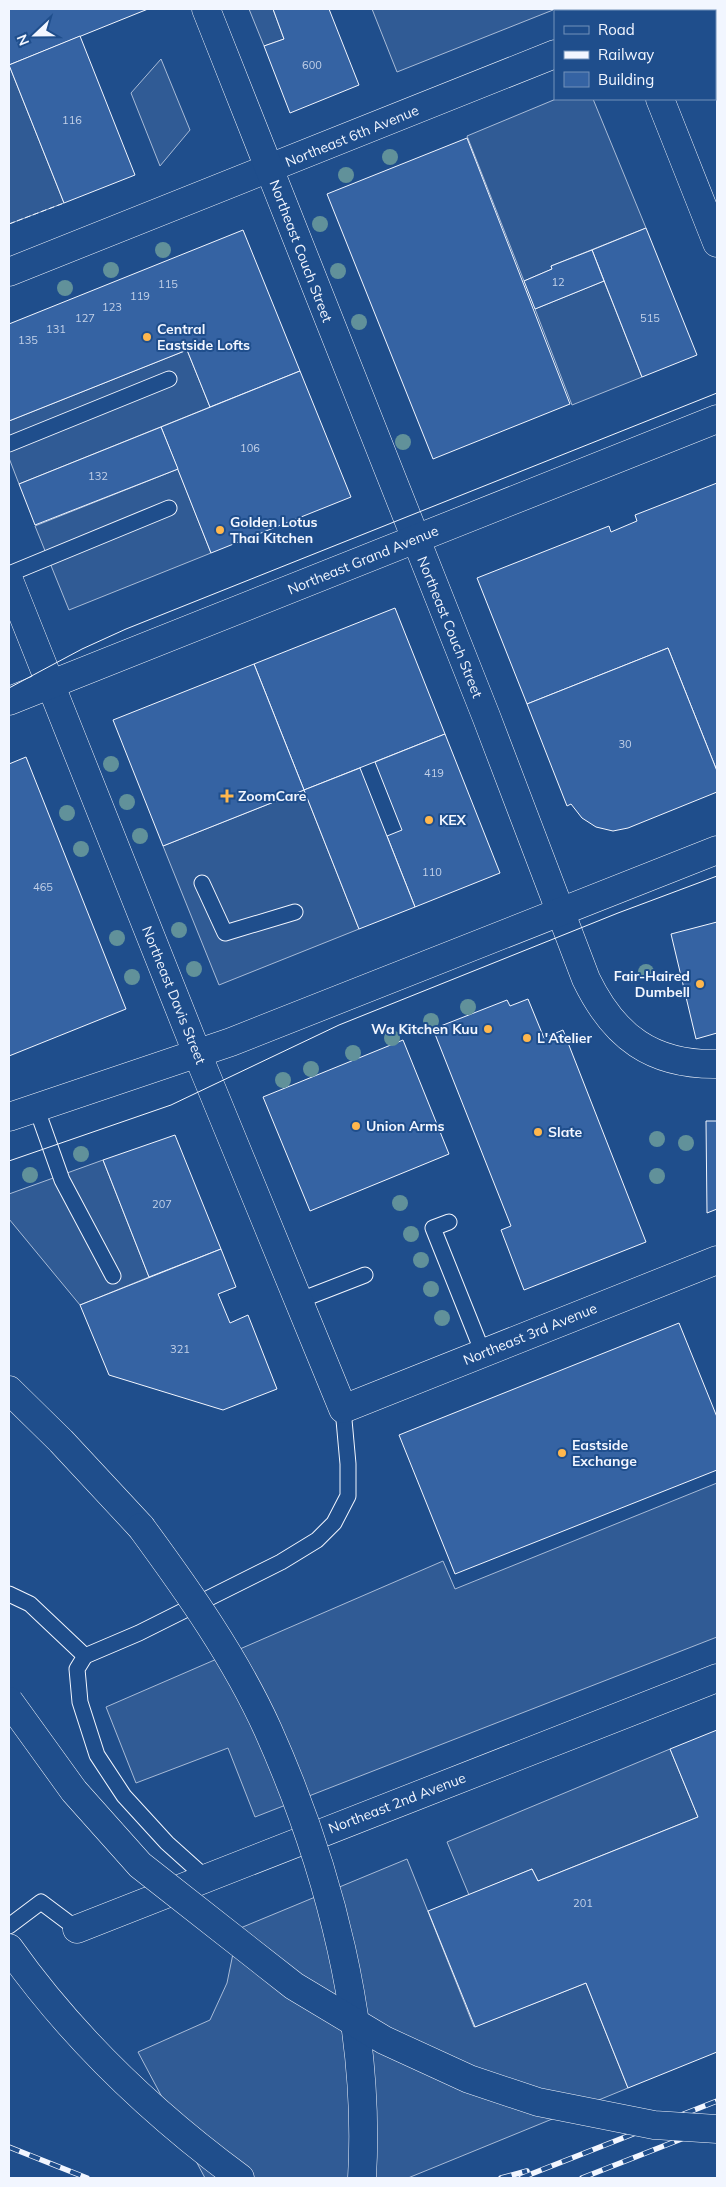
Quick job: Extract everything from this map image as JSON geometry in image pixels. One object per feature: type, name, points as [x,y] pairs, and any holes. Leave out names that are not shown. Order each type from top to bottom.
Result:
[{"type":"main road","name":"Northeast Couch Street","points":[[206,9],[486,716],[586,979],[596,999],[613,1024],[639,1046],[664,1058],[693,1065],[717,1064]]},
{"type":"main road","name":"Northeast 6th Avenue","points":[[9,272],[554,54]]},
{"type":"main road","points":[[660,100],[717,243]]},
{"type":"main road","name":"Northeast Grand Avenue","points":[[9,701],[717,419]]},
{"type":"main road","name":"Northeast Davis Street","points":[[9,580],[197,1053],[342,1409]]},
{"type":"main road","points":[[9,1117],[197,1053],[313,1010],[717,850]]},
{"type":"main road","name":"Northeast 3rd Avenue","points":[[342,1409],[717,1260]]},
{"type":"main road","points":[[9,1390],[61,1441],[141,1527],[184,1586],[240,1677],[267,1728],[310,1838],[327,1896],[351,2003],[359,2068],[362,2178]]},
{"type":"main road","name":"Northeast 2nd Avenue","points":[[77,1929],[717,1678]]},
{"type":"main road","points":[[9,1701],[74,1791],[140,1865],[286,1980],[318,2001],[384,2040],[469,2079],[538,2102],[654,2125],[717,2129]]},
{"type":"main road","points":[[9,1948],[64,2018],[108,2065],[160,2115],[240,2178]]},
{"type":"lane","points":[[9,444],[169,379]]},
{"type":"lane","points":[[9,574],[169,508]]},
{"type":"lane","points":[[202,883],[225,933],[295,912]]},
{"type":"lane","points":[[36,1107],[62,1180],[113,1276]]},
{"type":"lane","points":[[449,1222],[433,1228],[483,1353]]},
{"type":"lane","points":[[298,1301],[365,1275]]},
{"type":"lane","points":[[206,1878],[167,1843],[124,1796],[97,1755],[80,1702],[77,1669],[85,1656],[139,1633],[281,1562],[317,1540],[334,1522],[348,1496],[348,1464],[342,1409]]},
{"type":"lane","points":[[9,1594],[30,1604],[85,1656]]},
{"type":"lane","points":[[9,1926],[41,1902],[77,1929]]},
{"type":"shaded area","points":[[249,9],[273,9],[284,39],[264,46]]},
{"type":"shaded area","points":[[372,9],[552,9],[553,10],[397,72]]},
{"type":"shaded area","points":[[161,59],[190,130],[160,166],[131,93]]},
{"type":"shaded area","points":[[9,65],[64,203],[9,224]]},
{"type":"shaded area","points":[[554,100],[593,100],[646,228],[551,266],[552,269],[524,281],[467,136]]},
{"type":"shaded area","points":[[604,281],[642,377],[572,405],[535,309]]},
{"type":"shaded area","points":[[187,350],[210,407],[19,484],[9,458],[9,421]]},
{"type":"shaded area","points":[[178,469],[211,553],[69,610],[35,526]]},
{"type":"shaded area","points":[[304,790],[359,929],[219,985],[163,846]]},
{"type":"shaded area","points":[[103,1160],[149,1277],[80,1305],[9,1219],[9,1194]]},
{"type":"shaded area","points":[[717,1483],[717,1637],[255,1817],[228,1748],[136,1783],[106,1707],[443,1561],[455,1589]]},
{"type":"shaded area","points":[[670,1749],[698,1817],[538,1881],[532,1869],[469,1895],[447,1842]]},
{"type":"shaded area","points":[[407,1859],[474,2027],[586,1983],[628,2088],[408,2178],[205,2178],[138,2052],[210,2020],[227,1983],[238,1929]]},
{"type":"building","points":[[9,9],[148,9],[9,65]]},
{"type":"building","points":[[273,9],[329,9],[359,85],[290,113],[264,46],[284,39]]},
{"type":"building","points":[[80,36],[135,175],[64,203],[9,65]]},
{"type":"building","points":[[717,38],[717,97],[716,94]]},
{"type":"building","points":[[467,138],[570,404],[433,459],[327,194]]},
{"type":"building","points":[[646,228],[697,355],[642,377],[592,250]]},
{"type":"building","name":"Central Eastside Lofts","points":[[243,230],[300,371],[210,407],[187,350],[9,421],[9,324]]},
{"type":"building","points":[[592,250],[604,281],[535,309],[524,281],[552,269],[551,266]]},
{"type":"building","points":[[300,371],[351,497],[211,553],[161,427]]},
{"type":"building","points":[[161,427],[178,469],[35,525],[19,484]]},
{"type":"building","points":[[717,483],[717,771],[668,648],[527,704],[477,578],[609,526],[611,532],[637,521],[635,515]]},
{"type":"building","points":[[395,608],[445,734],[304,790],[254,664]]},
{"type":"building","points":[[668,648],[717,771],[717,792],[628,828],[613,831],[596,827],[582,818],[571,804],[567,806],[527,704]]},
{"type":"building","points":[[254,664],[304,790],[163,846],[113,720]]},
{"type":"building","points":[[445,734],[500,873],[415,907],[387,836],[402,830],[375,762]]},
{"type":"building","points":[[26,757],[126,1009],[9,1056],[9,764]]},
{"type":"building","points":[[360,768],[415,907],[359,929],[304,790]]},
{"type":"building","name":"Fair-Haired Dumbell","points":[[717,922],[717,1033],[696,1039],[671,934]]},
{"type":"building","name":"Slate","points":[[528,999],[544,1038],[563,1030],[646,1242],[524,1290],[501,1230],[511,1226],[433,1029],[507,1000],[510,1006]]},
{"type":"building","name":"Union Arms","points":[[403,1040],[449,1154],[310,1211],[263,1097]]},
{"type":"building","points":[[706,1121],[717,1121],[717,1209],[707,1213]]},
{"type":"building","points":[[175,1135],[221,1249],[149,1277],[103,1160]]},
{"type":"building","points":[[221,1249],[236,1287],[218,1294],[230,1323],[248,1315],[277,1389],[223,1410],[109,1375],[80,1305]]},
{"type":"building","name":"Eastside Exchange","points":[[679,1323],[717,1417],[717,1470],[455,1574],[399,1435]]},
{"type":"building","points":[[717,1730],[717,2052],[628,2088],[586,1983],[475,2027],[428,1911],[532,1869],[538,1881],[698,1817],[670,1749]]},
{"type":"tram line","points":[[9,688],[82,649],[126,629],[717,393]]},
{"type":"tram line","points":[[9,1161],[171,1105],[339,1025],[618,913],[717,876]]},
{"type":"railway","points":[[521,2178],[717,2101]]},
{"type":"railway","points":[[582,2178],[717,2125]]},
{"type":"railway","points":[[9,2147],[87,2178]]},
{"type":"railway","points":[[501,2178],[527,2171]]},
{"type":"fence","points":[[9,224],[64,203]]},
{"type":"place","name":"Central Eastside Lofts","points":[[147,337]]},
{"type":"place","name":"Golden Lotus Thai Kitchen","points":[[220,530]]},
{"type":"place","name":"ZoomCare","points":[[227,796]]},
{"type":"place","name":"KEX","points":[[429,820]]},
{"type":"place","name":"Fair-Haired Dumbell","points":[[700,984]]},
{"type":"place","name":"Wa Kitchen Kuu","points":[[488,1029]]},
{"type":"place","name":"L'Atelier","points":[[527,1038]]},
{"type":"place","name":"Union Arms","points":[[356,1126]]},
{"type":"place","name":"Slate","points":[[538,1132]]},
{"type":"place","name":"Eastside Exchange","points":[[562,1453]]}]
